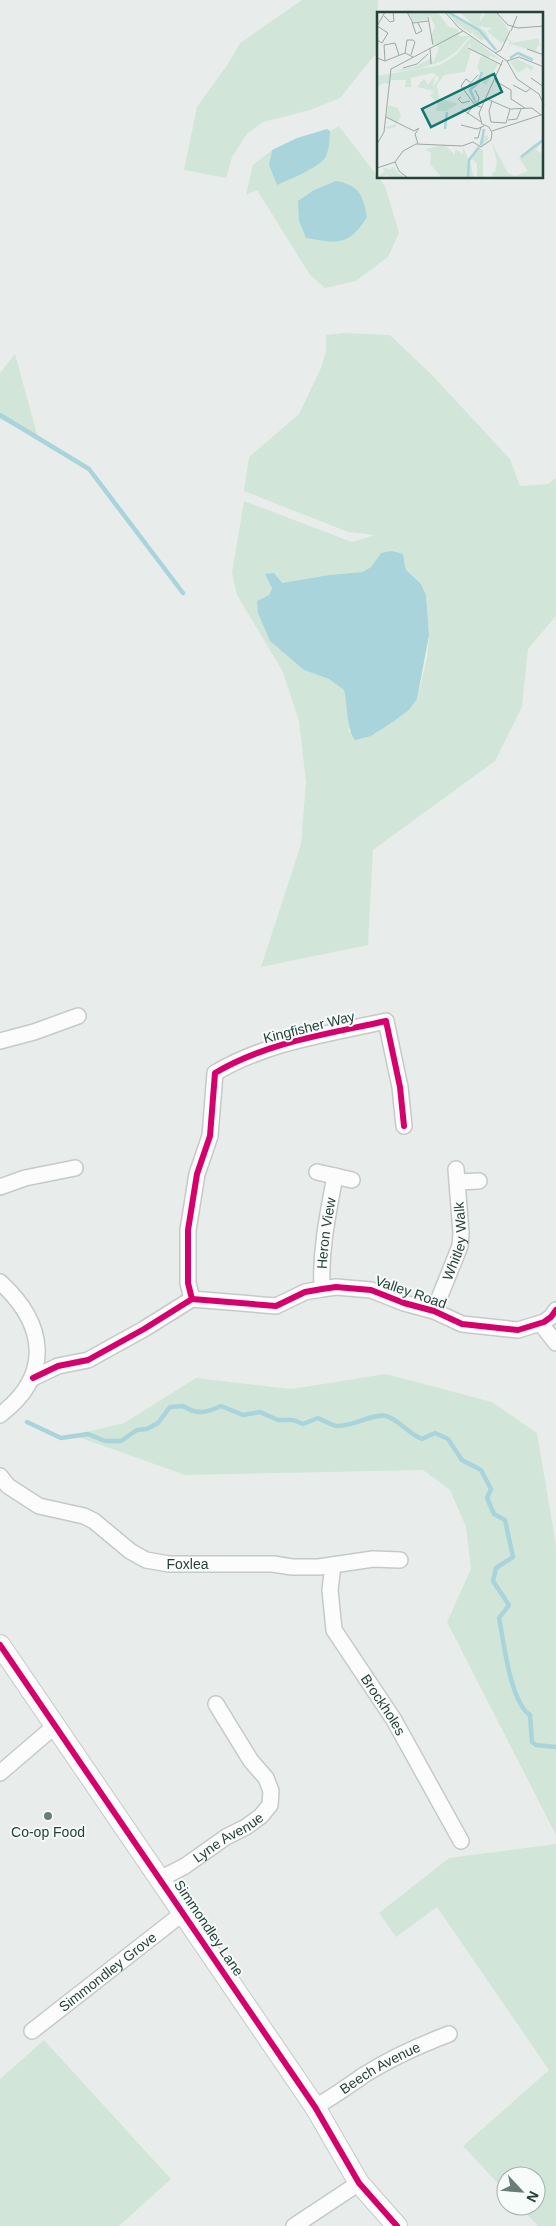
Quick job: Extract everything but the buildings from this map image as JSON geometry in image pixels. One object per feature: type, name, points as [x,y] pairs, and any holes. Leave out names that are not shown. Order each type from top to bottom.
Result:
[{"type":"street","points":[[0,1041],[34,1032],[78,1016]]},
{"type":"street","name":"Kingfisher Way","points":[[192,1299],[188,1283],[188,1230],[197,1174],[210,1136],[216,1073],[236,1061],[276,1046],[386,1022],[400,1087],[404,1126]]},
{"type":"street","points":[[0,1187],[25,1178],[75,1168]]},
{"type":"street","points":[[317,1172],[352,1180]]},
{"type":"street","name":"Whitley Walk","points":[[434,1312],[460,1246],[461,1233],[456,1175],[479,1181]]},
{"type":"street","name":"Heron View","points":[[322,1289],[321,1269],[325,1230],[335,1176]]},
{"type":"street","points":[[0,1282],[14,1295],[34,1328],[37,1357],[33,1378],[12,1406],[0,1415]]},
{"type":"street","name":"Valley Road","points":[[192,1299],[276,1306],[305,1292],[322,1289],[336,1287],[371,1290],[462,1324],[518,1330],[541,1324],[552,1317],[556,1310]]},
{"type":"street","points":[[33,1378],[58,1366],[88,1360],[144,1329],[192,1299]]},
{"type":"street","points":[[541,1324],[556,1343]]},
{"type":"street","name":"Foxlea","points":[[0,1476],[8,1486],[39,1506],[84,1516],[94,1521],[130,1551],[146,1560],[170,1564],[273,1564],[292,1567],[333,1565],[373,1558],[400,1560]]},
{"type":"street","name":"Brockholes","points":[[333,1565],[330,1590],[334,1630],[347,1646],[394,1720],[460,1841]]},
{"type":"street","name":"Simmondley Lane","points":[[0,1645],[315,2107],[359,2183],[396,2226]]},
{"type":"street","name":"Lyne Avenue","points":[[160,1879],[185,1866],[226,1837],[261,1816],[270,1805],[272,1790],[266,1778],[251,1761],[216,1704]]},
{"type":"street","points":[[0,1773],[56,1725]]},
{"type":"street","name":"Simmondley Grove","points":[[32,2031],[183,1913]]},
{"type":"street","name":"Beech Avenue","points":[[315,2107],[341,2093],[365,2075],[423,2044],[449,2034]]},
{"type":"street","points":[[294,2226],[359,2183]]},
{"type":"green space","points":[[302,0],[378,0],[377,54],[340,98],[310,110],[263,122],[247,134],[232,157],[226,178],[184,170],[197,107],[230,61],[240,43]]},
{"type":"green space","points":[[339,126],[377,176],[377,179],[380,179],[385,186],[399,233],[388,257],[356,281],[325,288],[310,275],[257,190],[246,195],[253,165],[272,150],[269,165],[330,142],[330,131]]},
{"type":"green space","points":[[344,333],[390,335],[432,375],[510,459],[520,486],[548,484],[556,478],[556,616],[528,649],[522,707],[495,761],[373,850],[368,945],[261,967],[301,844],[306,782],[299,721],[283,672],[237,595],[232,573],[244,501],[352,542],[375,535],[348,532],[244,491],[249,457],[299,414],[321,368],[326,351],[326,335]],"holes":[[[381,553],[405,560],[406,570],[421,584],[426,595],[429,635],[427,658],[417,699],[409,710],[371,736],[349,732],[348,706],[344,690],[329,679],[304,670],[257,601],[269,595],[272,588],[266,574],[282,583],[329,575],[364,572],[371,567]]]},
{"type":"green space","points":[[15,354],[38,438],[0,419],[0,373]]},
{"type":"green space","points":[[386,1374],[492,1402],[537,1433],[556,1545],[556,1835],[447,1622],[471,1569],[466,1527],[450,1490],[423,1470],[185,1475],[73,1435],[124,1423],[196,1378],[291,1389]]},
{"type":"green space","points":[[556,1844],[556,2226],[538,2226],[528,2216],[546,2216],[546,2166],[496,2166],[496,2181],[463,2146],[549,2070],[437,1907],[396,1937],[379,1913],[449,1858]]},
{"type":"green space","points":[[44,2040],[171,2179],[119,2226],[0,2226],[0,2079]]},
{"type":"water","points":[[327,129],[330,131],[330,138],[325,158],[310,170],[277,185],[269,165],[272,150],[297,138]]},
{"type":"water","points":[[336,181],[350,185],[359,192],[367,217],[354,234],[341,241],[306,238],[299,221],[298,201],[314,190]]},
{"type":"water","points":[[392,551],[403,554],[406,570],[421,584],[426,595],[429,635],[417,699],[409,710],[394,721],[371,736],[355,740],[350,729],[344,690],[329,679],[304,670],[270,641],[258,613],[257,601],[269,595],[272,588],[265,574],[274,573],[282,583],[329,575],[363,572],[371,567],[381,553]]},
{"type":"waterway","points":[[0,415],[89,469],[183,593]]},
{"type":"waterway","points":[[27,1422],[61,1438],[88,1434],[105,1441],[121,1441],[137,1430],[147,1429],[158,1423],[170,1407],[183,1406],[193,1411],[202,1412],[221,1406],[243,1415],[260,1412],[278,1420],[293,1420],[303,1424],[318,1418],[336,1426],[342,1426],[375,1416],[386,1416],[422,1439],[435,1433],[448,1439],[462,1460],[481,1470],[491,1489],[487,1498],[494,1514],[505,1520],[513,1557],[496,1568],[493,1581],[509,1605],[499,1618],[509,1671],[517,1698],[530,1715],[532,1742],[536,1745],[556,1747]]},
{"type":"cycle path","points":[[192,1299],[188,1283],[188,1230],[197,1174],[210,1136],[215,1073],[235,1062],[277,1046],[386,1021],[400,1087],[404,1126]]},
{"type":"cycle path","points":[[33,1378],[58,1366],[88,1360],[144,1329],[192,1299],[276,1306],[305,1292],[322,1289],[336,1287],[371,1290],[404,1303],[434,1311],[462,1324],[518,1330],[544,1322],[556,1310]]},
{"type":"cycle path","points":[[0,1645],[315,2107],[359,2183],[397,2226]]},
{"type":"place","name":"Co-op Food","points":[[48,1816]]}]
